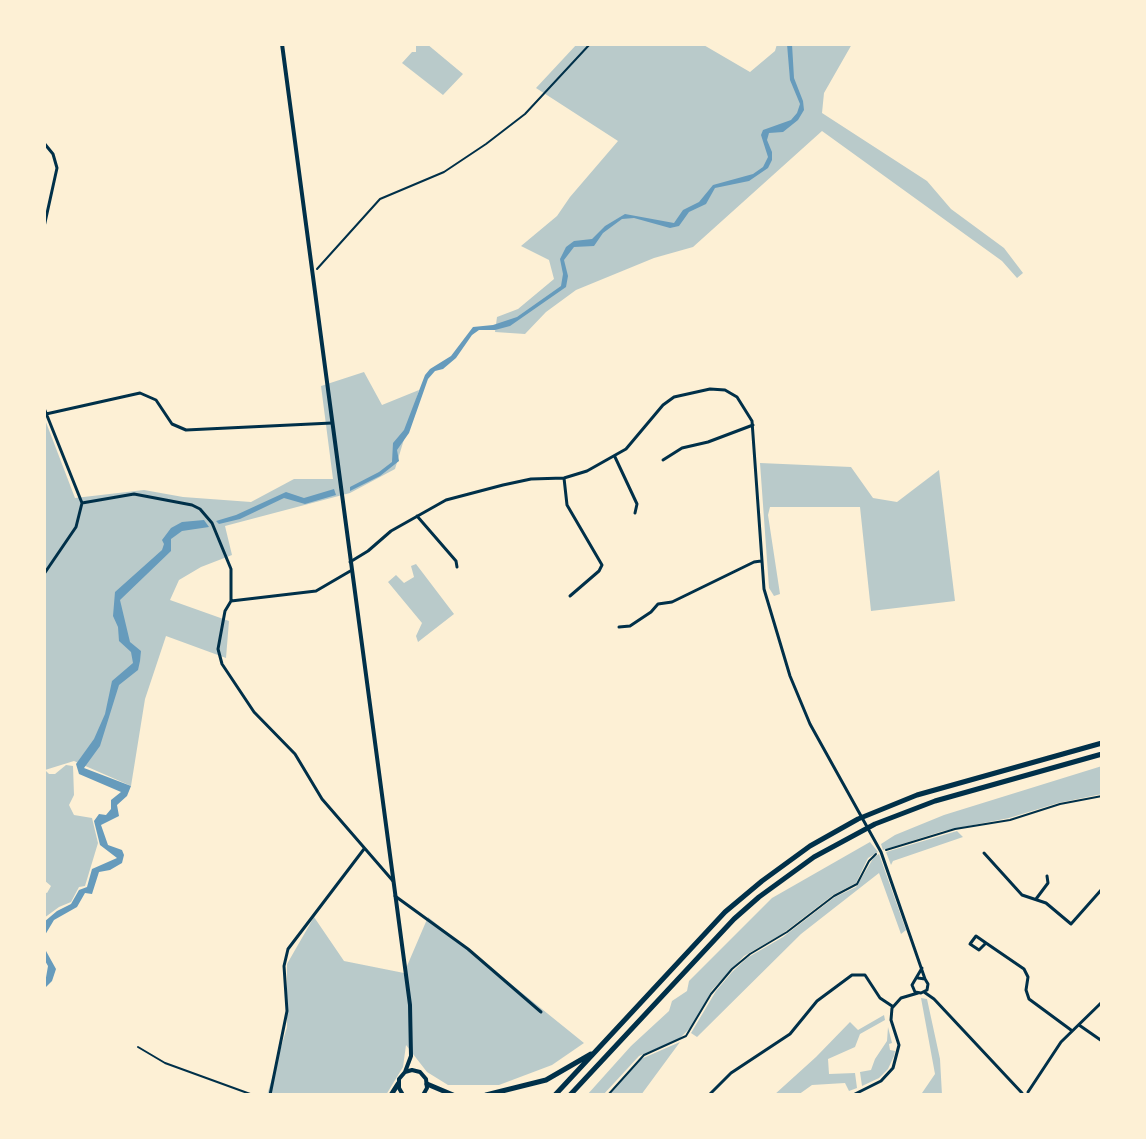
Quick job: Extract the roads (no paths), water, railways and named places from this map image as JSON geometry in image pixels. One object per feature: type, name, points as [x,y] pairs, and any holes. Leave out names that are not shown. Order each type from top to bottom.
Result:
[{"type":"highway","points":[[555,1095],[725,912],[810,846],[858,819],[917,795],[1102,743]]},
{"type":"highway","points":[[572,1095],[734,919],[814,857],[875,824],[935,801],[1102,754]]},
{"type":"highway","points":[[486,1095],[546,1080],[598,1049]]},
{"type":"highway","points":[[391,1095],[398,1084]]},
{"type":"highway","points":[[427,1084],[453,1095]]},
{"type":"street","points":[[282,44],[410,1005],[411,1056],[416,1070],[424,1075],[427,1084],[423,1095]]},
{"type":"street","points":[[44,143],[53,154],[57,168],[44,227]]},
{"type":"street","points":[[350,562],[391,531],[446,500],[531,479],[564,478],[615,457],[632,444],[668,400],[693,391],[718,389],[731,393],[741,402],[753,425],[766,597],[790,676],[810,724],[877,843],[934,999]]},
{"type":"street","points":[[46,414],[140,393],[156,400],[172,424],[186,430],[332,423]]},
{"type":"street","points":[[44,408],[82,503],[76,527],[44,574]]},
{"type":"street","points":[[663,460],[682,448],[753,425]]},
{"type":"street","points":[[615,457],[637,504],[635,513]]},
{"type":"street","points":[[564,478],[567,505],[602,565],[570,596]]},
{"type":"street","points":[[82,503],[134,494],[192,505],[212,523],[231,569],[231,601],[220,632],[218,649],[222,664],[254,712],[295,754],[322,799],[393,882]]},
{"type":"street","points":[[417,516],[456,561],[457,567]]},
{"type":"street","points":[[619,627],[630,626],[658,604],[672,602],[761,561]]},
{"type":"street","points":[[231,601],[316,591],[352,570]]},
{"type":"street","points":[[270,1095],[287,1011],[284,966],[288,949],[364,849]]},
{"type":"street","points":[[984,853],[1022,895],[1059,911],[1071,924],[1102,889]]},
{"type":"street","points":[[1036,899],[1048,883],[1047,876]]},
{"type":"street","points":[[395,896],[468,949],[541,1012]]},
{"type":"street","points":[[986,943],[1024,969],[1028,977],[1026,990],[1029,999],[1071,1030]]},
{"type":"street","points":[[906,996],[922,968]]},
{"type":"street","points":[[709,1095],[726,1077],[790,1034],[823,994],[852,975],[865,975],[880,998],[892,1006]]},
{"type":"street","points":[[918,978],[925,979]]},
{"type":"street","points":[[912,986],[918,993]]},
{"type":"street","points":[[924,992],[928,986]]},
{"type":"street","points":[[892,1006],[906,996],[924,992],[1022,1094],[1029,1093],[1045,1064],[1071,1030],[1102,1002]]},
{"type":"street","points":[[853,1095],[885,1079],[895,1064],[899,1045],[891,1020],[892,1006]]},
{"type":"street","points":[[1078,1024],[1102,1041]]},
{"type":"street","points":[[403,1095],[398,1084],[411,1056]]},
{"type":"street","points":[[405,1072],[416,1070]]},
{"type":"water","points":[[787,44],[792,44],[794,78],[804,110],[798,120],[783,132],[769,133],[767,140],[772,160],[768,168],[749,181],[715,188],[706,204],[689,212],[679,226],[670,228],[634,218],[622,219],[603,233],[594,246],[574,247],[564,260],[568,276],[566,287],[510,326],[479,330],[472,335],[456,358],[428,379],[409,433],[397,450],[399,461],[380,476],[350,491],[350,487],[392,462],[393,443],[404,430],[425,375],[451,356],[473,327],[493,325],[517,317],[561,286],[563,274],[560,259],[566,247],[574,241],[592,239],[605,226],[625,214],[674,223],[683,210],[699,202],[713,185],[753,174],[763,167],[768,157],[761,135],[763,130],[791,120],[800,104],[790,80]]},
{"type":"water","points":[[334,489],[336,495],[305,504],[284,498],[240,519],[219,524],[216,521],[286,492],[304,498]]},
{"type":"water","points":[[204,520],[209,527],[182,531],[171,539],[171,551],[120,600],[130,642],[141,651],[140,661],[138,670],[119,685],[100,746],[84,768],[131,786],[127,796],[117,805],[119,816],[101,825],[108,845],[122,850],[124,855],[122,863],[99,872],[92,894],[85,893],[77,907],[54,920],[45,935],[46,951],[56,969],[52,981],[44,989],[48,966],[44,959],[44,922],[71,904],[79,890],[87,887],[92,869],[117,858],[100,845],[94,821],[99,814],[106,815],[111,809],[111,800],[121,792],[79,774],[76,764],[94,739],[105,714],[112,681],[133,663],[131,652],[119,641],[113,616],[115,592],[162,550],[162,540],[171,528],[182,522]]}]
